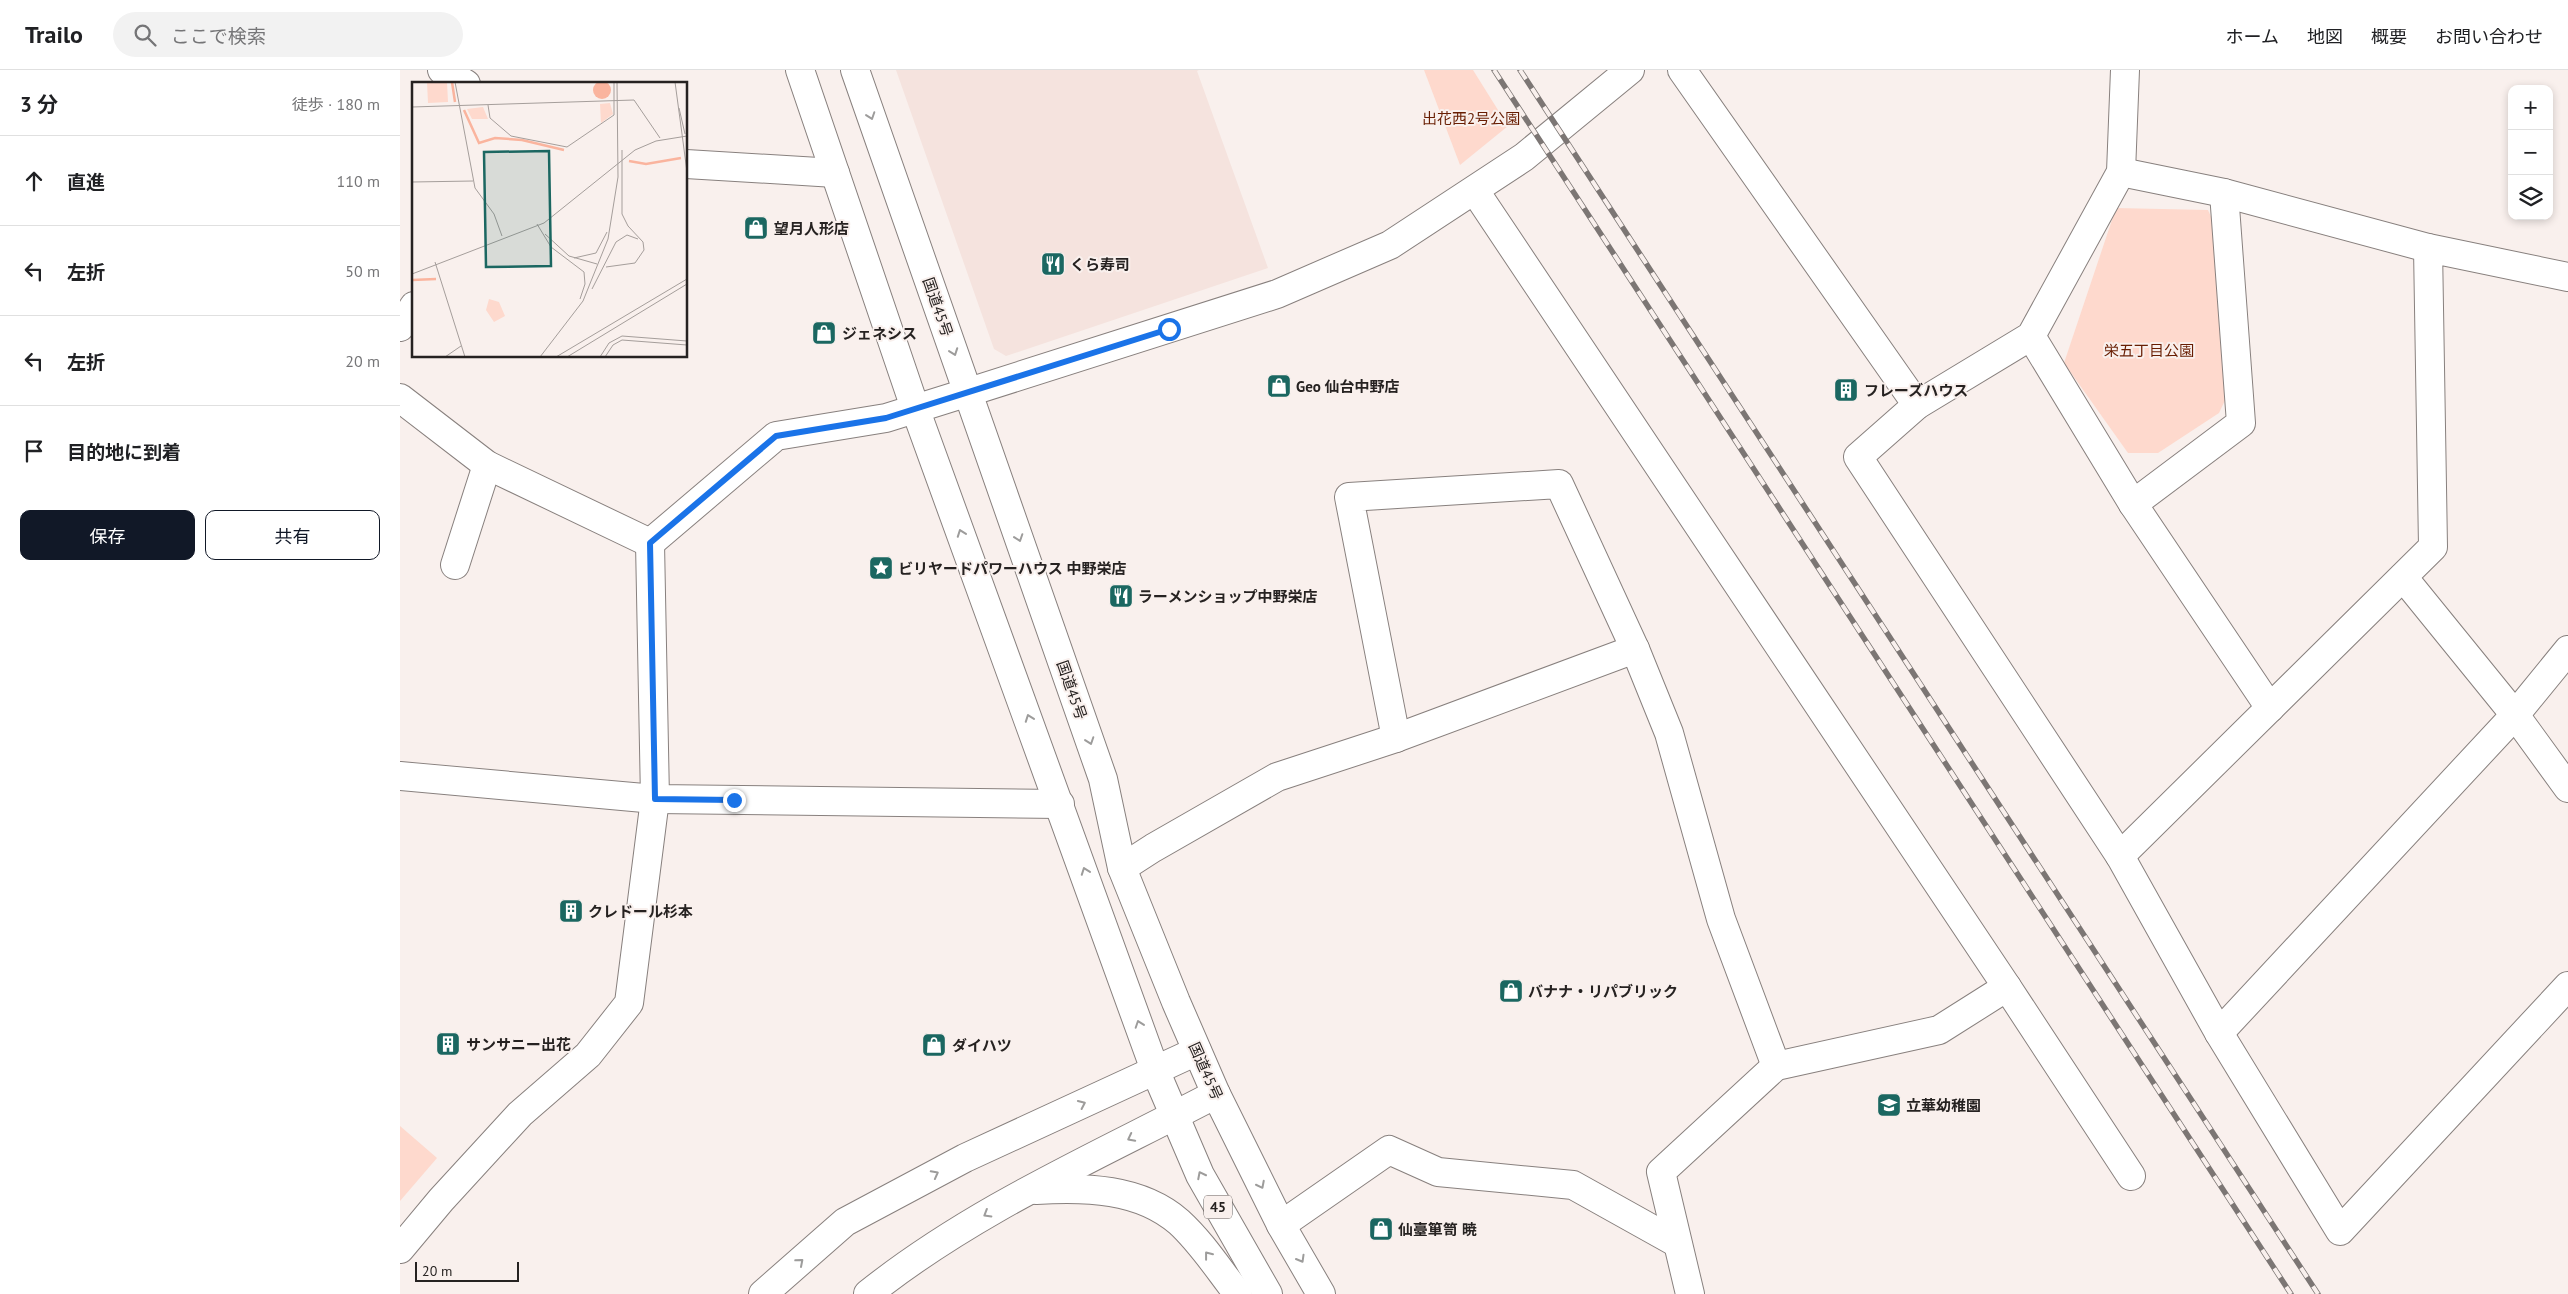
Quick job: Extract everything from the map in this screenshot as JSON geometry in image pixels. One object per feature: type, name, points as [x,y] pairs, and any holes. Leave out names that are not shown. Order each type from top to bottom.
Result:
[{"type":"main road","points":[[442,70],[463,82]]},
{"type":"main road","name":"45","points":[[800,70],[915,408],[1155,1070],[1200,1175],[1268,1294]]},
{"type":"main road","name":"国道45号","points":[[855,70],[1103,779],[1122,868],[1216,1094],[1281,1225],[1321,1294]]},
{"type":"main road","points":[[650,543],[776,436],[886,418],[1277,294],[1390,245],[1475,191],[1542,143],[1630,70]]},
{"type":"main road","points":[[1682,70],[1917,405]]},
{"type":"main road","points":[[2125,70],[2120,172],[2031,336],[1917,405],[1858,457],[2120,856],[2219,1032],[2340,1230],[2568,986]]},
{"type":"main road","points":[[688,164],[835,173]]},
{"type":"main road","points":[[2120,172],[2224,193],[2428,248],[2568,277]]},
{"type":"main road","points":[[1475,191],[2007,987],[2131,1176]]},
{"type":"main road","points":[[2133,504],[2241,423],[2224,193]]},
{"type":"main road","points":[[2120,856],[2433,547],[2428,248]]},
{"type":"main road","points":[[400,327],[412,309]]},
{"type":"main road","points":[[2031,336],[2133,504],[2270,708]]},
{"type":"main road","points":[[400,398],[487,466],[650,543]]},
{"type":"main road","points":[[455,565],[487,466]]},
{"type":"main road","points":[[1396,738],[1349,497],[1559,484],[1635,649],[1669,733],[1721,919],[1776,1066]]},
{"type":"main road","points":[[400,1249],[441,1200],[520,1114],[588,1055],[629,1003],[655,799],[650,543]]},
{"type":"main road","points":[[2403,577],[2515,715],[2568,788]]},
{"type":"main road","points":[[1122,868],[1153,848],[1277,777],[1396,738],[1635,649]]},
{"type":"main road","points":[[2219,1032],[2515,715],[2568,650]]},
{"type":"main road","points":[[400,776],[655,799],[1060,804]]},
{"type":"main road","points":[[1690,1294],[1661,1172],[1776,1066],[1939,1030],[2007,987]]},
{"type":"main road","points":[[763,1294],[845,1222],[965,1158],[1198,1051]]},
{"type":"main road","points":[[868,1294],[961,1230],[1027,1190],[1216,1094]]},
{"type":"main road","points":[[1281,1225],[1389,1150],[1438,1172],[1573,1185],[1677,1242]]},
{"type":"main road","points":[[1027,1190],[1067,1188],[1113,1192],[1157,1207],[1179,1222],[1199,1244],[1238,1294]]},
{"type":"shaded area","points":[[896,70],[1199,70],[1197,71],[1268,268],[1006,356],[994,349]]},
{"type":"green space","name":"出花西2号公園","points":[[1424,70],[1473,70],[1508,126],[1460,165]]},
{"type":"green space","name":"栄五丁目公園","points":[[2116,208],[2208,210],[2222,241],[2228,394],[2219,413],[2158,453],[2128,453],[2064,363]]},
{"type":"green space","points":[[400,1126],[437,1158],[400,1201]]},
{"type":"railway","points":[[1494,70],[2291,1294]]},
{"type":"railway","points":[[1520,70],[2318,1294]]},
{"type":"place","name":"望月人形店","points":[[756,228]]},
{"type":"place","name":"くら寿司","points":[[1053,264]]},
{"type":"place","name":"ジェネシス","points":[[824,333]]},
{"type":"place","name":"Geo 仙台中野店","points":[[1279,386]]},
{"type":"place","name":"フレーズハウス","points":[[1846,390]]},
{"type":"place","name":"ビリヤードパワーハウス 中野栄店","points":[[881,568]]},
{"type":"place","name":"ラーメンショップ中野栄店","points":[[1121,596]]},
{"type":"place","name":"クレドール杉本","points":[[571,911]]},
{"type":"place","name":"バナナ・リパブリック","points":[[1511,991]]},
{"type":"place","name":"サンサニー出花","points":[[448,1044]]},
{"type":"place","name":"ダイハツ","points":[[934,1045]]},
{"type":"place","name":"立華幼稚園","points":[[1889,1105]]},
{"type":"place","name":"仙臺箪笥 暁","points":[[1381,1229]]},
{"type":"route","points":[[734,800],[655,799],[650,543],[776,436],[886,418],[1169,329]]}]
